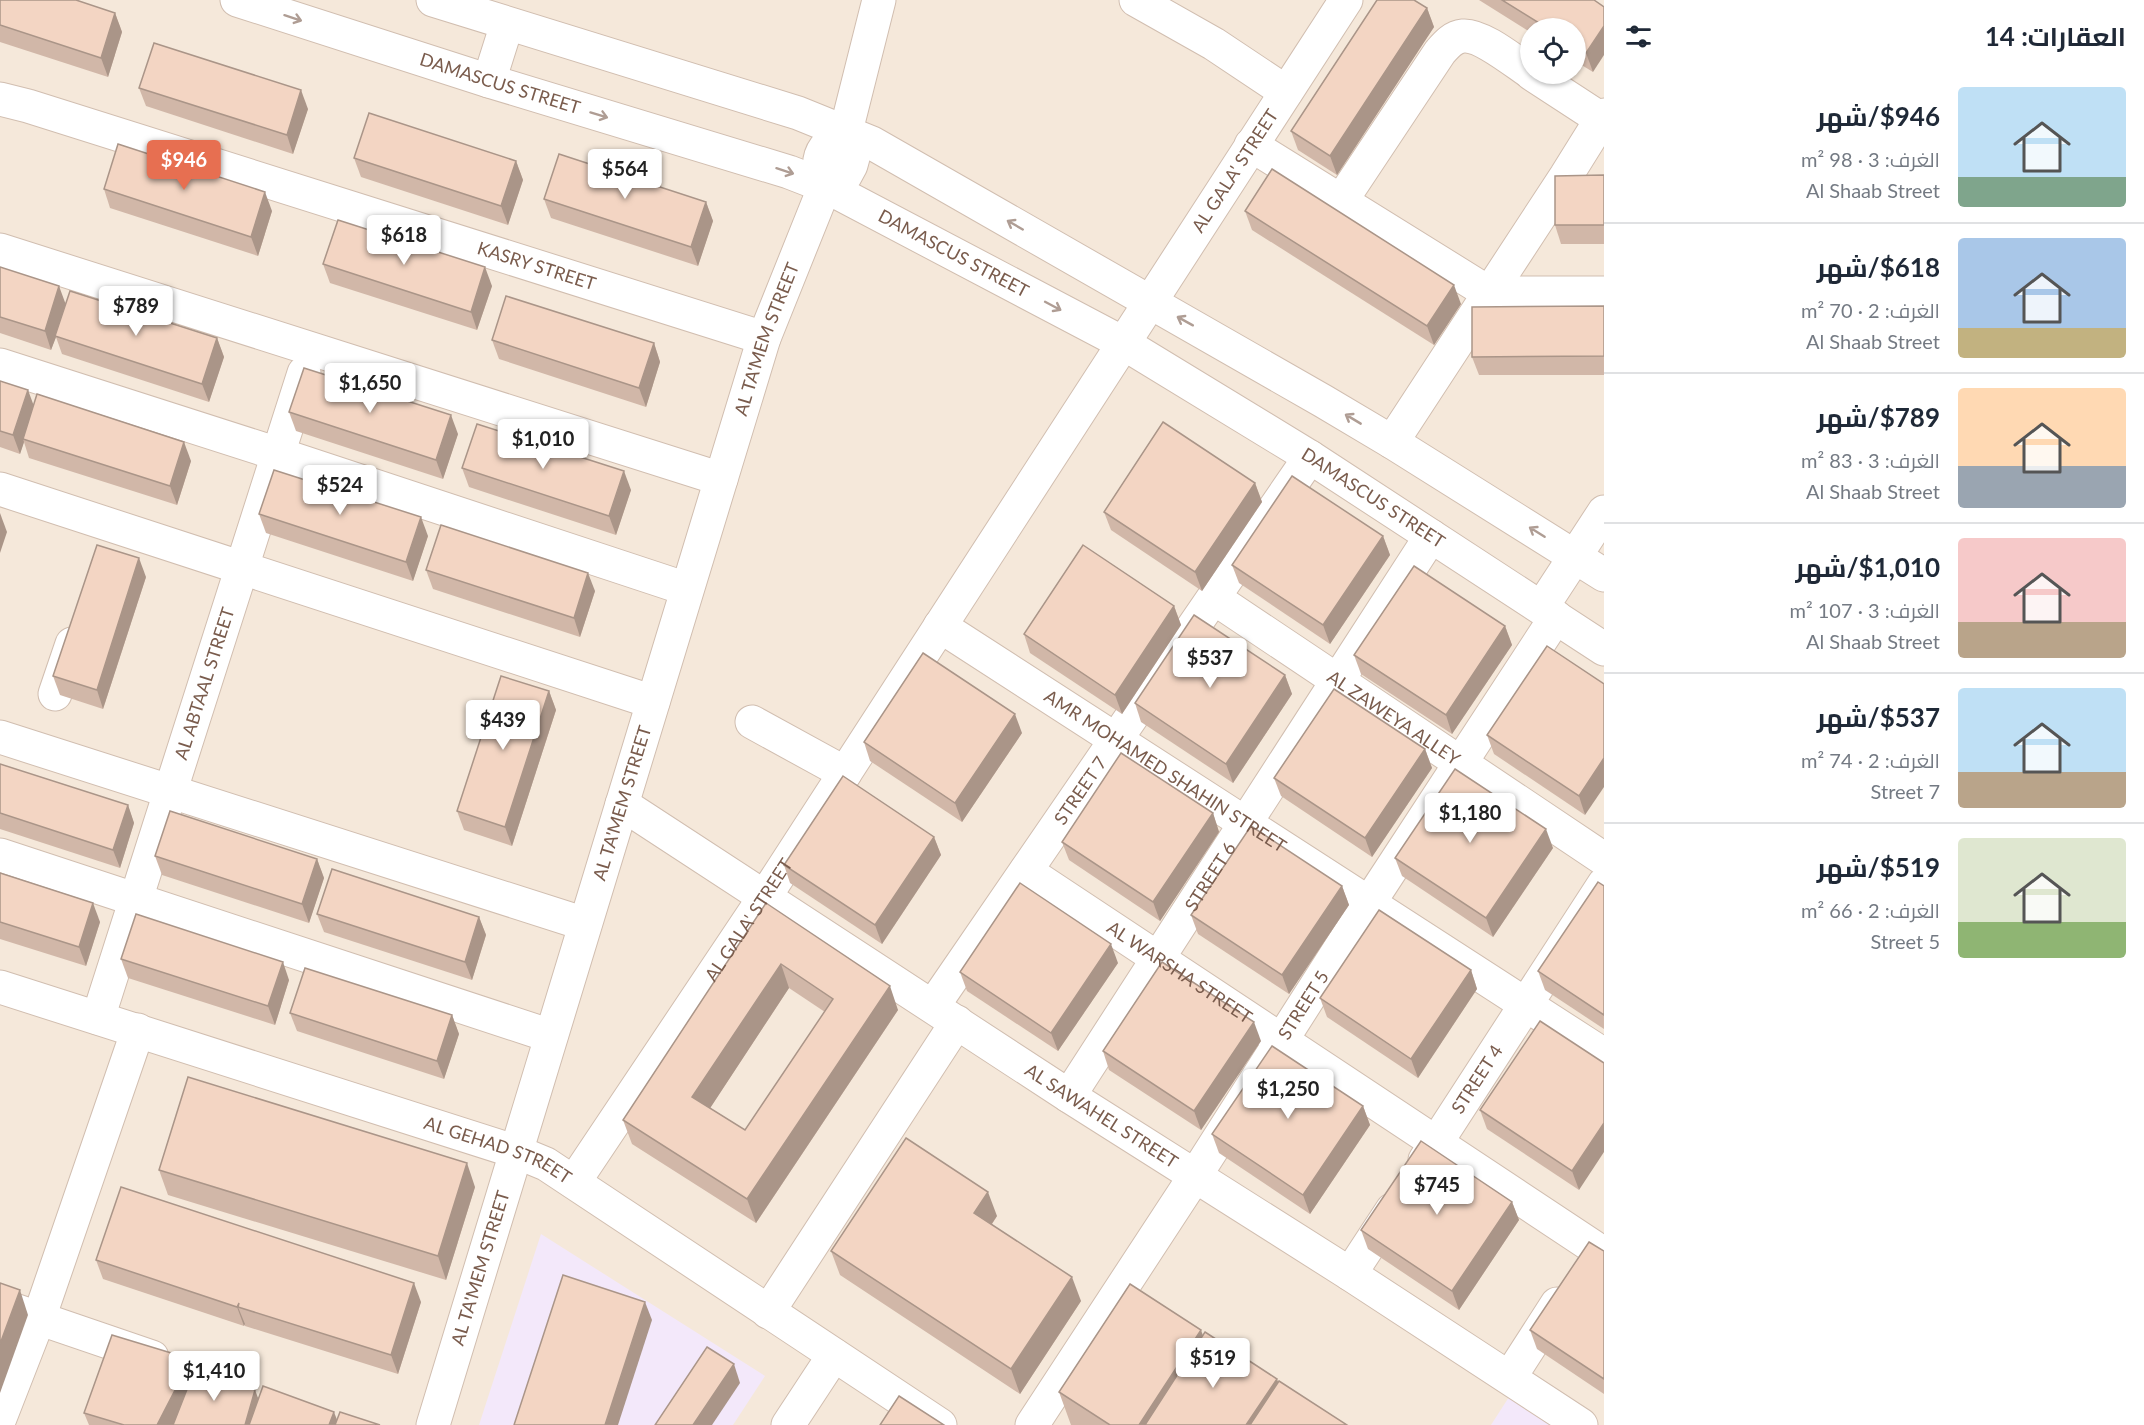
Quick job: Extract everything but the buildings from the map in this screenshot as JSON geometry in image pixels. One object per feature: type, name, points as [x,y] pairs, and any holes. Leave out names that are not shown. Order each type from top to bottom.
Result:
[{"type":"street","name":"DAMASCUS STREET","points":[[237,0],[489,81],[789,172],[825,186],[1123,344],[1310,457],[1604,648]]},
{"type":"street","points":[[433,0],[798,113],[872,143],[1392,442],[1604,575]]},
{"type":"street","points":[[825,186],[845,176],[851,165],[854,154],[846,131],[879,0]]},
{"type":"street","points":[[1136,0],[1214,44],[1286,92]]},
{"type":"street","name":"AL GALA' STREET","points":[[574,1182],[764,898],[1346,0]]},
{"type":"street","points":[[489,81],[507,24]]},
{"type":"street","points":[[1341,201],[1450,40],[1463,36],[1475,37],[1520,66]]},
{"type":"street","points":[[1392,442],[1603,117],[1549,84]]},
{"type":"street","name":"KASRY STREET","points":[[0,99],[764,338]]},
{"type":"street","points":[[1251,145],[1489,293],[1604,293]]},
{"type":"street","points":[[1566,176],[1604,175]]},
{"type":"street","name":"AL TA'MEM STREET","points":[[433,1425],[764,338],[825,186]]},
{"type":"street","points":[[0,250],[721,479]]},
{"type":"street","name":"AL ABTAAL STREET","points":[[98,1018],[312,349]]},
{"type":"street","points":[[0,365],[687,589]]},
{"type":"street","name":"STREET 7","points":[[768,1312],[945,1014],[1026,871],[1310,457]]},
{"type":"street","points":[[0,489],[109,537],[241,568],[653,702]]},
{"type":"street","name":"STREET 5","points":[[1032,1425],[1195,1176],[1368,903],[1461,765],[1549,612],[1576,556],[1604,512]]},
{"type":"street","name":"STREET 6","points":[[1069,1096],[1431,536]]},
{"type":"street","name":"AL ZAWEYA ALLEY","points":[[1214,598],[1604,859]]},
{"type":"street","points":[[55,694],[82,615]]},
{"type":"street","name":"AMR MOHAMED SHAHIN STREET","points":[[940,626],[1604,1055]]},
{"type":"street","points":[[752,722],[845,772]]},
{"type":"street","points":[[0,737],[585,924]]},
{"type":"street","name":"AL SAWAHEL STREET","points":[[622,804],[1069,1096],[1350,1274],[1581,1425]]},
{"type":"street","points":[[0,855],[551,1036]]},
{"type":"street","name":"AL WARSHA STREET","points":[[1026,871],[1436,1143],[1592,1256]]},
{"type":"street","name":"STREET 4","points":[[1350,1274],[1604,884]]},
{"type":"street","name":"AL GEHAD STREET","points":[[0,987],[517,1152],[546,1164],[940,1425]]},
{"type":"street","points":[[0,1418],[39,1318],[138,1030]]},
{"type":"street","points":[[1510,1377],[1592,1256]]},
{"type":"street","points":[[0,1305],[184,1368]]},
{"type":"street","points":[[788,1425],[834,1355]]},
{"type":"shaded area","points":[[0,0],[1604,0],[1604,1425],[0,1425]]},
{"type":"shaded area","points":[[541,1234],[765,1376],[733,1425],[479,1425]]},
{"type":"shaded area","points":[[1509,1397],[1551,1425],[1491,1425]]}]
